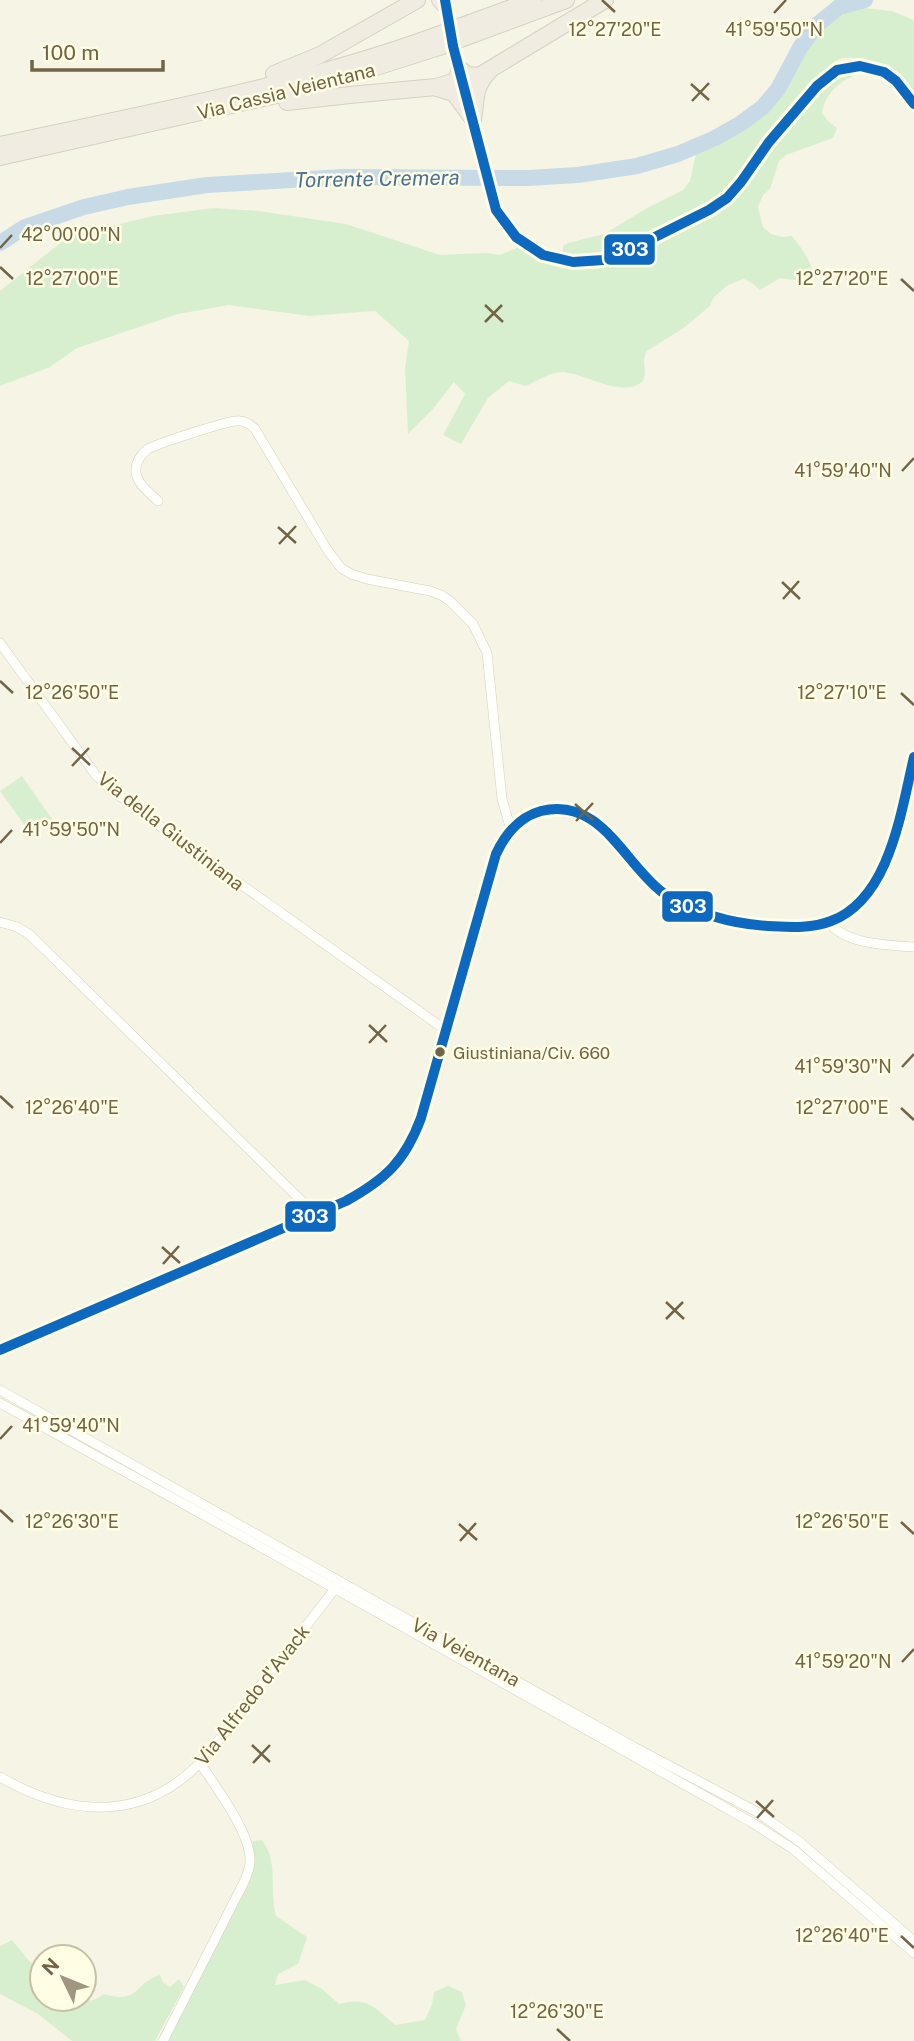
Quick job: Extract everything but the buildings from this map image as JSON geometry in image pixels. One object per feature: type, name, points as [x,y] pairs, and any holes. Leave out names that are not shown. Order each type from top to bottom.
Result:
[{"type":"highway","points":[[239,99],[262,78],[320,55],[416,0]]},
{"type":"highway","name":"Via Cassia Veientana","points":[[472,28],[533,0]]},
{"type":"highway","name":"Via Cassia Veientana","points":[[0,145],[345,78],[472,28],[566,0]]},
{"type":"highway","points":[[239,99],[264,105],[436,87],[456,81],[460,69],[473,77],[490,70],[605,0]]},
{"type":"highway","points":[[473,119],[476,91],[490,70]]},
{"type":"highway","points":[[436,87],[454,93],[473,119]]},
{"type":"highway","name":"Via Cassia Veientana","points":[[0,157],[239,99]]},
{"type":"street","points":[[443,2],[496,210],[516,237],[535,251],[565,261],[582,263],[603,260],[640,245],[727,198],[769,142],[817,86],[837,70],[860,66],[884,72],[896,81],[914,104]]},
{"type":"street","points":[[158,501],[136,476],[136,465],[143,454],[154,447],[228,422],[243,421],[255,429],[328,551],[341,568],[367,579],[430,591],[450,601],[473,624],[487,653],[502,799],[511,830]]},
{"type":"street","name":"Via della Giustiniana","points":[[0,643],[95,774],[109,788],[447,1031]]},
{"type":"street","points":[[0,1350],[346,1201],[385,1177],[399,1161],[422,1113],[494,863],[511,830],[525,818],[540,811],[560,809],[579,813],[601,826],[651,882],[682,904],[752,924],[806,928],[842,917],[868,894],[879,877],[889,851],[914,757]]},
{"type":"street","points":[[0,922],[20,928],[29,934],[316,1214]]},
{"type":"street","points":[[829,923],[847,936],[914,947]]},
{"type":"street","name":"Via Veientana","points":[[0,1390],[338,1585],[706,1791],[793,1849],[914,1953]]},
{"type":"street","name":"Via Veientana","points":[[0,1403],[338,1585]]},
{"type":"street","name":"Via Alfredo d'Avack","points":[[0,1777],[26,1792],[75,1806],[110,1807],[158,1794],[179,1782],[200,1763],[338,1585]]},
{"type":"street","points":[[163,2041],[244,1882],[250,1864],[247,1845],[235,1818],[200,1763]]},
{"type":"street","name":"Via Veientana","points":[[706,1791],[757,1812],[800,1842],[914,1941]]},
{"type":"green space","points":[[855,7],[892,11],[914,20],[914,91],[884,66],[855,58],[840,59],[826,68],[813,83],[740,176],[705,205],[670,226],[616,250],[585,257],[569,257],[563,252],[563,246],[568,243],[604,234],[683,190],[690,181],[696,153],[703,145],[737,130],[769,107],[779,96],[784,82],[783,72],[788,61],[809,37],[843,12]]},
{"type":"green space","points":[[855,72],[854,76],[833,90],[824,106],[822,113],[837,128],[833,138],[786,155],[779,161],[770,189],[763,195],[758,207],[763,227],[771,234],[792,236],[808,259],[813,275],[793,280],[780,278],[760,290],[744,279],[728,285],[714,297],[710,306],[685,327],[647,351],[643,381],[635,386],[615,387],[563,372],[548,375],[526,386],[509,381],[488,398],[461,444],[443,435],[465,394],[454,382],[408,434],[405,368],[409,341],[375,311],[309,316],[229,305],[178,314],[77,348],[50,367],[0,386],[0,291],[69,236],[153,216],[213,208],[259,211],[346,224],[440,255],[500,255],[519,247],[547,261],[574,268],[708,213],[827,78]]},
{"type":"green space","points":[[22,776],[52,819],[31,834],[0,791]]},
{"type":"green space","points":[[262,1840],[272,1867],[276,1916],[307,1937],[298,1964],[278,1974],[275,1985],[305,1980],[322,1989],[339,2004],[357,2002],[370,2005],[395,2025],[425,2020],[434,1992],[448,1986],[462,1992],[466,2005],[456,2029],[461,2041],[166,2041],[251,1868],[253,1841]]},
{"type":"green space","points":[[12,1940],[28,1960],[28,2009],[0,1994],[0,1946]]},
{"type":"green space","points":[[160,1975],[163,1982],[170,1987],[179,1979],[184,1987],[155,2041],[72,2041],[36,2013],[98,2013],[98,1998],[104,1994],[116,1997],[130,1995]]},
{"type":"waterway","name":"Torrente Cremera","points":[[0,243],[25,227],[84,207],[207,185],[343,177],[528,178],[578,175],[637,166],[678,154],[740,124],[763,107],[778,89],[801,46],[818,24],[839,7],[865,0]]},
{"type":"transit line","name":"303","points":[[445,0],[453,46],[496,210],[516,237],[543,255],[573,262],[603,260],[629,250],[709,210],[727,198],[769,142],[817,86],[837,70],[860,66],[884,72],[896,81],[914,104]]},
{"type":"transit line","name":"303","points":[[0,1350],[346,1201],[372,1185],[393,1167],[408,1146],[421,1118],[496,854],[519,822],[541,811],[562,809],[579,813],[595,822],[609,835],[648,880],[686,906],[727,920],[755,925],[816,925],[831,921],[851,910],[867,894],[880,874],[898,827],[914,757]]},
{"type":"place","name":"Giustiniana/Civ. 660","points":[[440,1052]]}]
